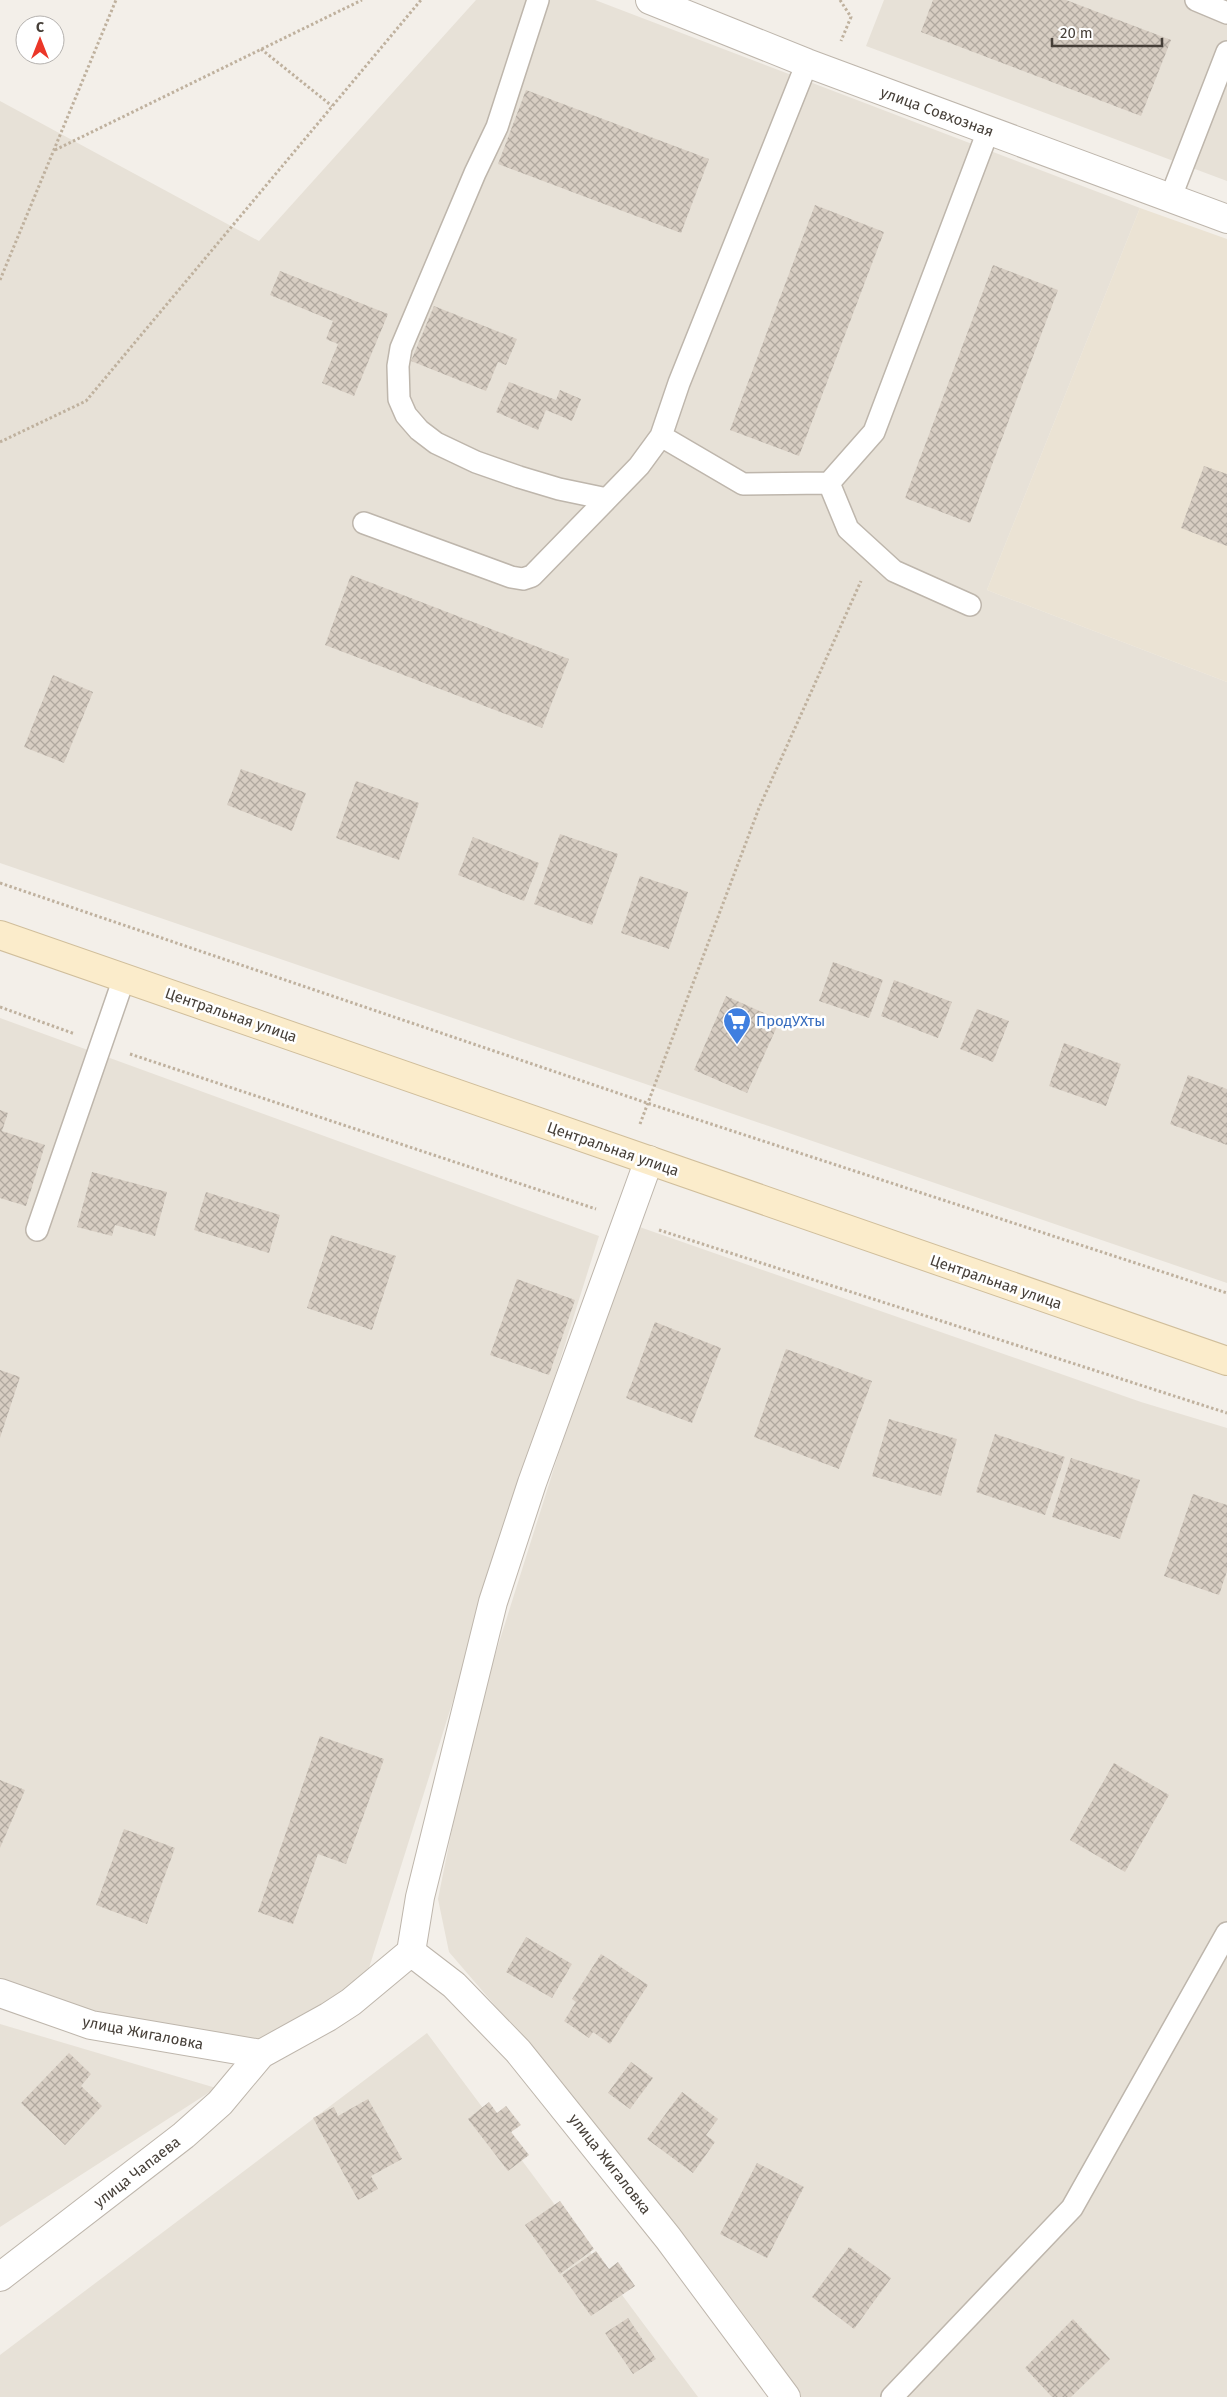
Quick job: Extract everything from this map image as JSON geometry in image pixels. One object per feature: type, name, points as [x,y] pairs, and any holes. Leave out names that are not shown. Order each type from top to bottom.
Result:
[{"type":"main road","name":"Центральная улица","points":[[0,935],[1227,1361]]},
{"type":"street","name":"улица Совхозная","points":[[650,0],[817,67],[1227,219]]},
{"type":"street","points":[[261,2054],[351,2002],[410,1952],[422,1887],[493,1602],[638,1158]]},
{"type":"street","name":"улица Жигаловка","points":[[410,1952],[454,1985],[530,2064],[668,2238],[786,2397]]},
{"type":"street","name":"улица Жигаловка","points":[[0,1993],[91,2025],[261,2054]]},
{"type":"street","name":"улица Чапаева","points":[[0,2277],[184,2135],[220,2103],[261,2054]]},
{"type":"lane","points":[[538,0],[497,127],[475,173],[401,348],[398,366],[399,399],[406,414],[419,430],[436,443],[476,462],[520,477],[558,489],[607,499]]},
{"type":"lane","points":[[1196,0],[1227,13]]},
{"type":"lane","points":[[1170,199],[1227,52]]},
{"type":"lane","points":[[364,523],[511,577],[523,579],[532,576],[639,466],[661,436],[679,383],[817,67]]},
{"type":"lane","points":[[661,436],[744,484],[830,483],[874,432],[988,131]]},
{"type":"lane","points":[[830,483],[848,529],[899,573],[970,605]]},
{"type":"lane","points":[[37,1230],[124,978]]},
{"type":"lane","points":[[892,2397],[1072,2208],[1227,1933]]},
{"type":"path","points":[[0,280],[116,0]]},
{"type":"path","points":[[55,150],[362,0]]},
{"type":"path","points":[[0,442],[86,401],[421,0]]},
{"type":"path","points":[[817,67],[851,17],[840,0]]},
{"type":"path","points":[[261,49],[332,106]]},
{"type":"path","points":[[638,1158],[647,1103],[758,808],[861,579],[879,586],[886,578],[899,573]]},
{"type":"path","points":[[0,883],[647,1103],[1227,1293]]},
{"type":"shaded area","points":[[476,0],[595,0],[1140,208],[987,590],[1227,682],[1227,1283],[0,863],[0,101],[259,241]]},
{"type":"shaded area","points":[[884,0],[1227,0],[1227,181],[866,46]]},
{"type":"shaded area","points":[[1140,208],[1227,239],[1227,682],[987,590]]},
{"type":"shaded area","points":[[0,1018],[599,1236],[369,1968],[316,2021],[238,2050],[0,2000]]},
{"type":"shaded area","points":[[631,1224],[1141,1402],[1227,1428],[1227,2397],[786,2397],[529,2045],[449,1952],[438,1899],[473,1725]]},
{"type":"shaded area","points":[[0,2024],[216,2088],[0,2227]]},
{"type":"shaded area","points":[[427,2033],[698,2397],[0,2397],[0,2355]]},
{"type":"building","points":[[933,0],[1066,0],[1171,40],[1141,116],[921,32]]},
{"type":"building","points":[[526,90],[709,159],[681,233],[498,164]]},
{"type":"building","points":[[815,205],[884,232],[799,456],[730,430]]},
{"type":"building","points":[[993,265],[1058,290],[970,523],[905,498]]},
{"type":"building","points":[[280,271],[388,314],[354,396],[322,383],[338,344],[326,339],[333,321],[270,295]]},
{"type":"building","points":[[434,306],[517,339],[506,365],[498,362],[486,391],[411,361]]},
{"type":"building","points":[[509,382],[556,400],[560,390],[581,399],[572,421],[546,410],[538,430],[496,412]]},
{"type":"building","points":[[1204,466],[1227,474],[1227,546],[1181,528]]},
{"type":"building","points":[[351,575],[569,659],[542,728],[325,645]]},
{"type":"building","points":[[53,675],[93,692],[64,763],[24,747]]},
{"type":"building","points":[[241,769],[306,793],[292,831],[227,805]]},
{"type":"building","points":[[356,781],[419,803],[399,860],[336,838]]},
{"type":"building","points":[[560,834],[618,854],[592,925],[534,904]]},
{"type":"building","points":[[473,837],[539,863],[524,901],[458,875]]},
{"type":"building","points":[[640,876],[688,892],[669,949],[621,933]]},
{"type":"building","points":[[833,962],[883,980],[869,1018],[819,1001]]},
{"type":"building","points":[[894,980],[952,1002],[938,1038],[881,1016]]},
{"type":"building","name":"ПродУХты","points":[[726,996],[780,1020],[747,1093],[694,1070]]},
{"type":"building","points":[[977,1009],[1009,1021],[993,1062],[960,1049]]},
{"type":"building","points":[[1064,1043],[1121,1064],[1106,1106],[1049,1086]]},
{"type":"building","points":[[1188,1075],[1227,1089],[1227,1145],[1170,1124]]},
{"type":"building","points":[[0,1110],[8,1113],[2,1131],[45,1145],[26,1206],[0,1198]]},
{"type":"building","points":[[92,1172],[167,1192],[155,1236],[115,1225],[112,1236],[77,1227]]},
{"type":"building","points":[[206,1192],[280,1215],[269,1253],[194,1230]]},
{"type":"building","points":[[331,1235],[396,1256],[372,1330],[307,1308]]},
{"type":"building","points":[[517,1279],[575,1300],[549,1375],[490,1355]]},
{"type":"building","points":[[655,1322],[721,1348],[692,1423],[626,1398]]},
{"type":"building","points":[[786,1349],[872,1381],[839,1469],[754,1437]]},
{"type":"building","points":[[0,1370],[20,1377],[0,1438]]},
{"type":"building","points":[[889,1419],[957,1439],[941,1496],[872,1476]]},
{"type":"building","points":[[995,1434],[1065,1457],[1045,1515],[976,1492]]},
{"type":"building","points":[[1071,1458],[1140,1480],[1120,1539],[1052,1517]]},
{"type":"building","points":[[1193,1494],[1227,1505],[1227,1571],[1219,1595],[1164,1576]]},
{"type":"building","points":[[320,1736],[384,1759],[346,1864],[318,1854],[293,1924],[258,1912]]},
{"type":"building","points":[[1114,1763],[1169,1795],[1125,1872],[1070,1840]]},
{"type":"building","points":[[0,1780],[25,1790],[0,1848]]},
{"type":"building","points":[[124,1829],[175,1848],[147,1924],[96,1905]]},
{"type":"building","points":[[526,1937],[572,1964],[552,1998],[506,1972]]},
{"type":"building","points":[[601,1954],[648,1985],[610,2044],[593,2032],[589,2038],[564,2021],[576,2002],[572,1999]]},
{"type":"building","points":[[69,2053],[91,2074],[81,2086],[102,2106],[65,2145],[21,2103]]},
{"type":"building","points":[[631,2062],[653,2078],[630,2109],[608,2093]]},
{"type":"building","points":[[682,2092],[718,2119],[706,2135],[715,2142],[693,2173],[647,2139]]},
{"type":"building","points":[[368,2099],[402,2159],[371,2176],[378,2189],[358,2200],[313,2118],[334,2107],[338,2116]]},
{"type":"building","points":[[489,2102],[497,2113],[506,2106],[521,2125],[511,2132],[529,2155],[508,2171],[468,2119]]},
{"type":"building","points":[[757,2163],[804,2187],[767,2258],[720,2234]]},
{"type":"building","points":[[560,2201],[594,2249],[560,2274],[525,2225]]},
{"type":"building","points":[[849,2247],[891,2278],[854,2329],[812,2297]]},
{"type":"building","points":[[596,2251],[609,2269],[618,2262],[635,2286],[591,2316],[562,2275]]},
{"type":"building","points":[[628,2318],[656,2359],[633,2374],[605,2333]]},
{"type":"building","points":[[1073,2319],[1110,2359],[1071,2397],[1052,2397],[1025,2368]]},
{"type":"place","name":"ПродУХты","points":[[737,1045]]}]
